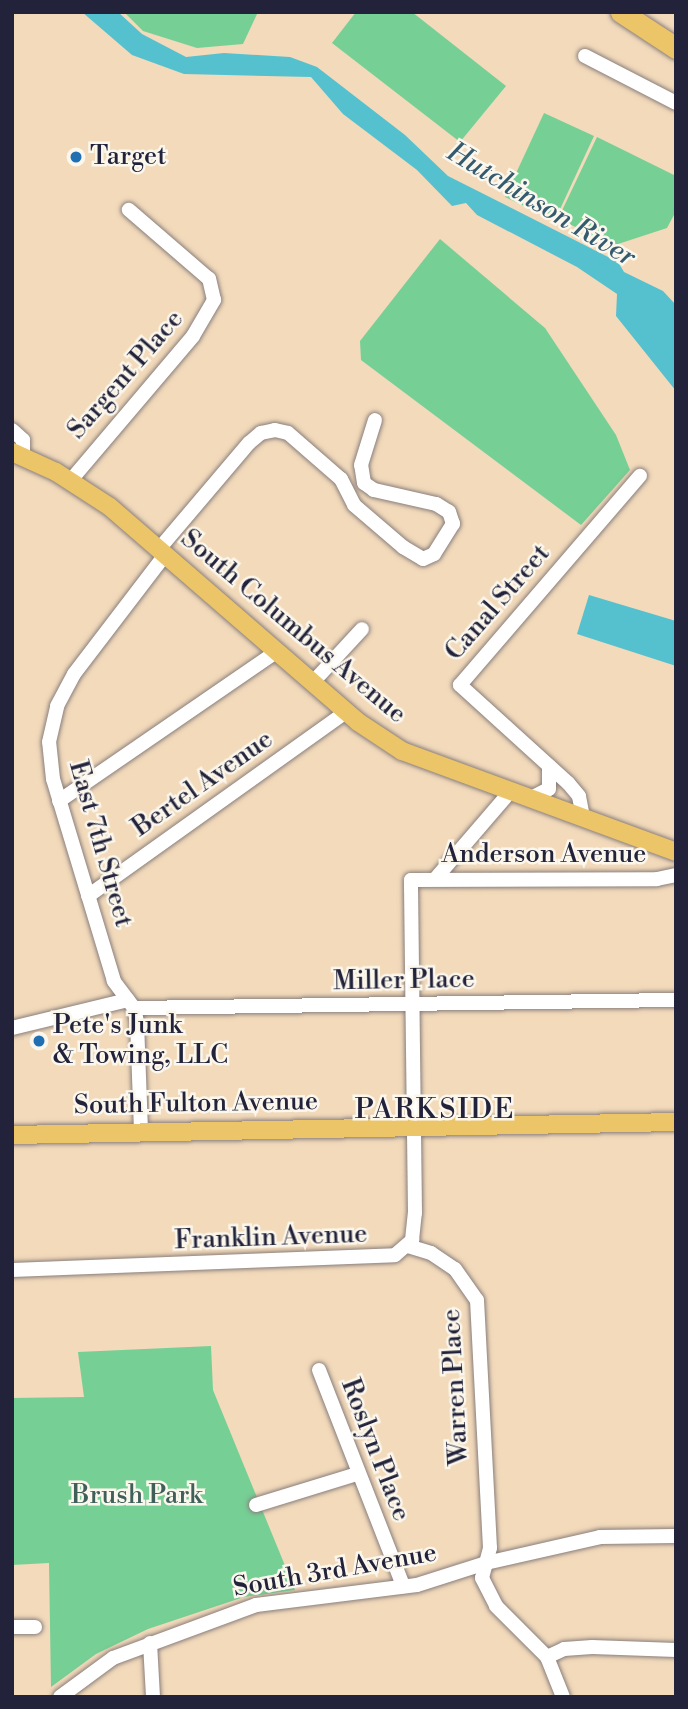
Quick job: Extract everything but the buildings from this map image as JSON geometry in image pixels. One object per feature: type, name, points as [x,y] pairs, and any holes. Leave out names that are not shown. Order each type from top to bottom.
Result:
[{"type":"highway","points":[[621,12],[676,47]]},
{"type":"highway","points":[[645,12],[676,33]]},
{"type":"main road","name":"South Columbus Avenue","points":[[18,454],[71,480],[162,552],[346,712],[402,751],[676,852]]},
{"type":"main road","name":"South Fulton Avenue","points":[[12,1135],[676,1122]]},
{"type":"street","points":[[585,56],[676,103]]},
{"type":"street","name":"Sargent Place","points":[[71,480],[193,337],[214,300],[209,279],[128,210]]},
{"type":"street","name":"East 7th Street","points":[[141,1131],[131,1004],[114,981],[59,801],[49,742],[61,695],[162,552],[249,443],[261,433],[275,429],[288,433],[341,479],[354,505],[423,559],[434,554],[453,524],[449,512],[436,505],[374,490],[364,483],[361,465],[375,420]]},
{"type":"street","points":[[12,430],[23,440],[18,454]]},
{"type":"street","name":"Canal Street","points":[[583,817],[579,796],[460,685],[640,476]]},
{"type":"street","points":[[313,682],[362,629]]},
{"type":"street","points":[[59,801],[277,651]]},
{"type":"street","name":"Bertel Avenue","points":[[88,896],[346,712]]},
{"type":"street","points":[[529,799],[549,789],[549,766]]},
{"type":"street","points":[[436,878],[510,792]]},
{"type":"street","name":"Anderson Avenue","points":[[411,1007],[411,880],[657,879],[676,875]]},
{"type":"street","name":"Miller Place","points":[[12,1028],[131,1004],[411,1007],[676,1000]]},
{"type":"street","points":[[408,1246],[415,1213],[411,1007]]},
{"type":"street","name":"Franklin Avenue","points":[[12,1270],[385,1258],[408,1246]]},
{"type":"street","name":"Warren Place","points":[[408,1246],[455,1269],[477,1300],[490,1548],[482,1578],[489,1596],[547,1657]]},
{"type":"street","name":"Roslyn Place","points":[[319,1370],[357,1474],[403,1586]]},
{"type":"street","points":[[256,1506],[357,1474]]},
{"type":"street","name":"South 3rd Avenue","points":[[60,1697],[91,1670],[150,1643],[256,1605],[444,1578],[486,1563],[600,1537],[676,1536]]},
{"type":"street","points":[[12,1628],[36,1627]]},
{"type":"street","points":[[150,1643],[153,1697]]},
{"type":"street","points":[[563,1697],[547,1657],[564,1649],[592,1647],[676,1650]]},
{"type":"green space","points":[[124,12],[258,12],[243,44],[197,48],[143,31]]},
{"type":"green space","points":[[356,12],[412,12],[506,86],[460,142],[332,43]]},
{"type":"green space","points":[[544,113],[594,136],[555,220],[505,197]]},
{"type":"green space","points":[[597,137],[676,176],[676,211],[667,228],[615,245],[558,219]]},
{"type":"green space","points":[[440,239],[545,328],[616,435],[630,470],[581,525],[361,360],[360,341]]},
{"type":"green space","name":"Brush Park","points":[[211,1346],[213,1390],[295,1590],[244,1597],[148,1629],[96,1654],[51,1687],[49,1563],[12,1565],[12,1398],[84,1397],[78,1352]]},
{"type":"water","points":[[82,12],[118,12],[142,34],[186,57],[224,53],[290,57],[317,67],[405,135],[448,176],[618,262],[624,272],[663,291],[676,305],[676,391],[616,316],[617,294],[577,267],[477,215],[466,203],[452,206],[417,170],[343,114],[311,77],[184,74],[132,55]]},
{"type":"water","points":[[589,595],[676,621],[676,666],[577,634]]},
{"type":"place","name":"Target","points":[[76,157]]},
{"type":"place","name":"Pete's Junk & Towing, LLC","points":[[39,1041]]},
{"type":"district","name":"PARKSIDE","points":[[435,1110]]},
{"type":"water label","name":"Hutchinson River","points":[[541,205]]}]
